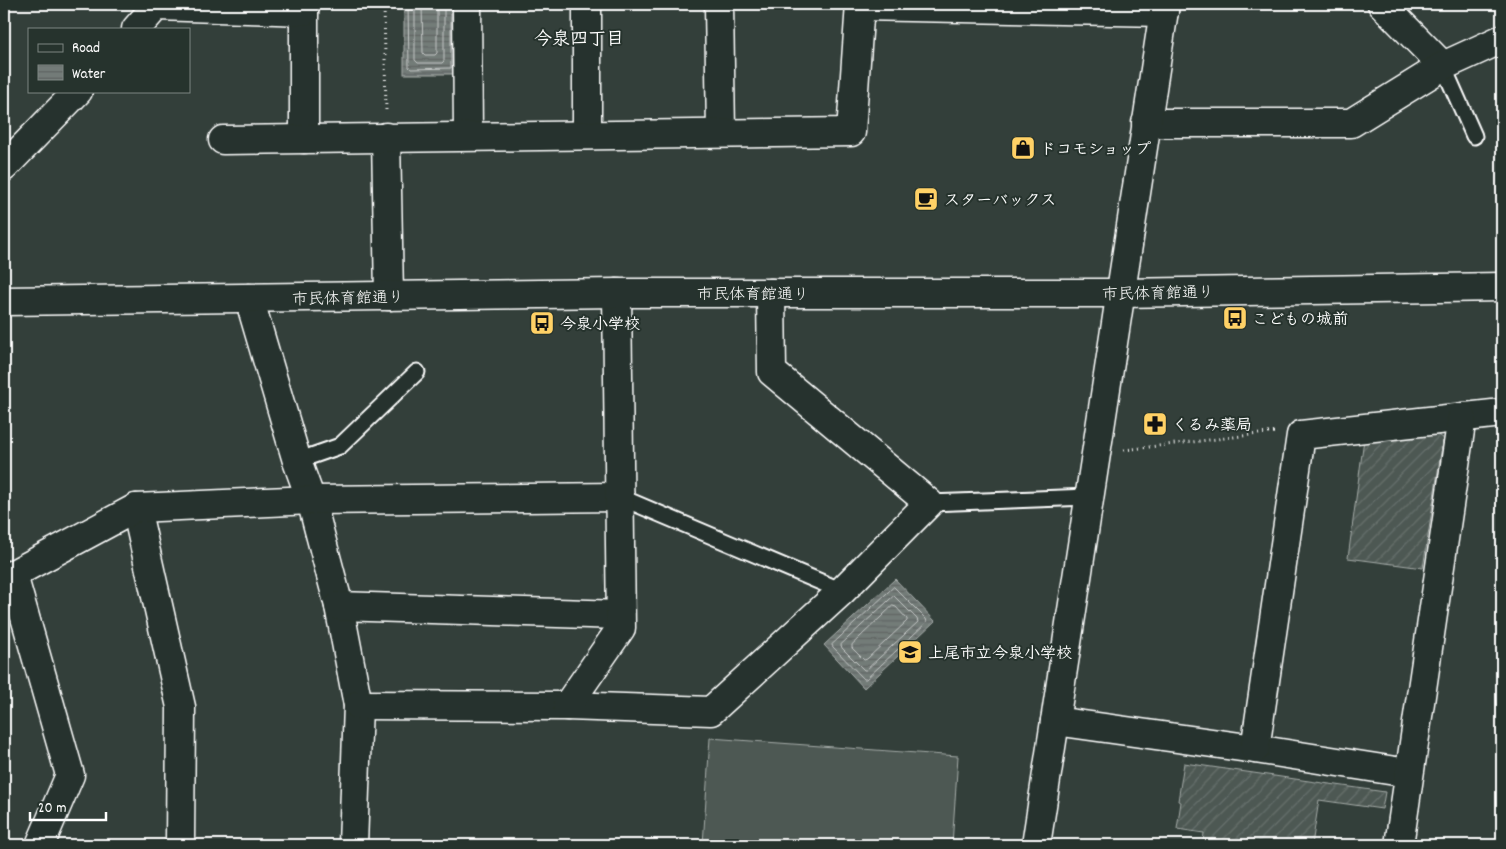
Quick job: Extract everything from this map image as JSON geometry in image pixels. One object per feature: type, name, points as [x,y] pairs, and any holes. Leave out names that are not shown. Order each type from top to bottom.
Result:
[{"type":"street","points":[[467,4],[468,136]]},
{"type":"street","points":[[587,4],[587,135]]},
{"type":"street","points":[[719,4],[721,133]]},
{"type":"street","points":[[1382,4],[1443,66]]},
{"type":"street","points":[[137,28],[158,5],[304,7],[304,139]]},
{"type":"street","points":[[223,140],[851,132],[860,5],[1164,8],[1036,845]]},
{"type":"street","points":[[1146,123],[1351,123],[1443,66],[1502,39]]},
{"type":"street","points":[[4,167],[77,92]]},
{"type":"street","points":[[386,137],[389,296]]},
{"type":"street","name":"市民体育館通り","points":[[4,301],[617,293],[1120,293],[1502,287]]},
{"type":"street","points":[[567,706],[621,628],[617,293]]},
{"type":"street","points":[[358,705],[567,706],[711,712],[842,591],[929,503],[772,372],[771,293]]},
{"type":"street","points":[[249,298],[297,461],[312,500],[339,606],[358,705],[353,845]]},
{"type":"street","points":[[1255,749],[1301,435],[1502,413]]},
{"type":"street","points":[[1399,845],[1408,773],[1462,417]]},
{"type":"street","points":[[40,845],[70,775],[8,577],[136,508],[312,500],[620,496]]},
{"type":"street","points":[[136,508],[181,707],[180,845]]},
{"type":"street","points":[[339,606],[620,614]]},
{"type":"street","points":[[1055,721],[1408,773]]},
{"type":"lane","points":[[1443,66],[1474,136]]},
{"type":"lane","points":[[297,461],[340,446],[417,372]]},
{"type":"lane","points":[[620,496],[842,591]]},
{"type":"lane","points":[[929,503],[1088,497]]},
{"type":"path","points":[[384,4],[386,137]]},
{"type":"path","points":[[1121,450],[1298,430],[1301,435]]},
{"type":"shaded area","points":[[1433,431],[1443,439],[1423,568],[1348,558],[1364,439]]},
{"type":"shaded area","points":[[710,738],[958,756],[952,845],[703,845]]},
{"type":"shaded area","points":[[1184,763],[1385,792],[1382,809],[1319,800],[1312,845],[1225,845],[1203,842],[1204,833],[1177,829],[1181,802],[1178,801]]},
{"type":"water","points":[[404,4],[456,4],[456,74],[404,74]]},
{"type":"water","points":[[895,579],[935,621],[864,688],[824,645]]},
{"type":"place","name":"ドコモショップ","points":[[1023,148]]},
{"type":"place","name":"スターバックス","points":[[926,199]]},
{"type":"place","name":"こどもの城前","points":[[1235,318]]},
{"type":"place","name":"今泉小学校","points":[[542,323]]},
{"type":"place","name":"くるみ薬局","points":[[1155,424]]},
{"type":"place","name":"上尾市立今泉小学校","points":[[910,652]]},
{"type":"district","name":"今泉四丁目","points":[[579,38]]}]
